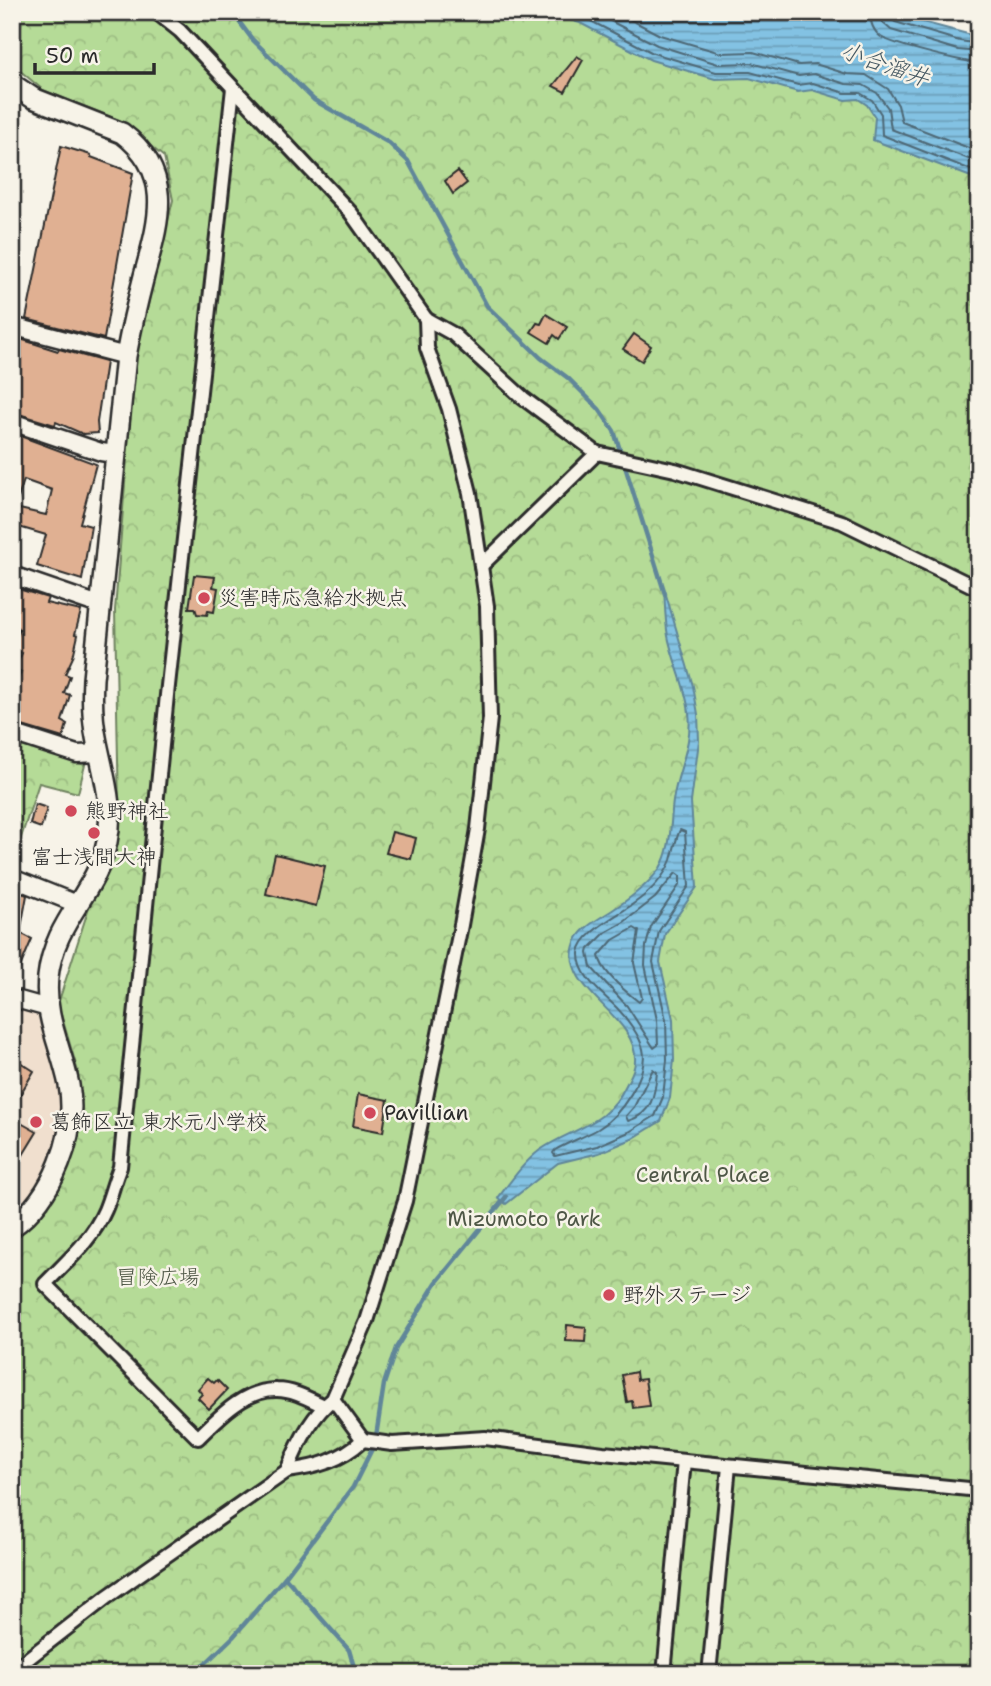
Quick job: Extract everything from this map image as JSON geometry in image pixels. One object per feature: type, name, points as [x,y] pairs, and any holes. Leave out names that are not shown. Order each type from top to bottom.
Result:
[{"type":"street","points":[[156,12],[180,31],[351,213],[426,319],[453,334],[523,398],[597,453],[675,470],[842,522],[979,589]]},
{"type":"street","points":[[12,84],[33,99],[122,133],[132,141],[152,169],[158,184],[160,215],[132,321],[126,356],[99,604],[92,702],[93,723],[109,806],[107,842],[99,868],[61,929],[52,953],[48,976],[51,1027],[69,1087],[67,1131],[63,1150],[42,1197],[12,1227]]},
{"type":"street","points":[[233,88],[120,1167],[106,1209],[96,1227],[45,1284],[198,1438],[244,1399],[262,1391],[277,1390],[328,1402],[365,1441],[384,1444],[485,1438],[603,1453],[979,1490]]},
{"type":"street","points":[[287,1471],[297,1446],[328,1402],[367,1321],[405,1201],[478,829],[490,718],[487,606],[470,493],[449,409],[427,348],[426,319]]},
{"type":"street","points":[[12,327],[126,356]]},
{"type":"street","points":[[12,422],[114,454]]},
{"type":"street","points":[[481,566],[597,453]]},
{"type":"street","points":[[12,575],[99,604]]},
{"type":"street","points":[[12,733],[77,754],[99,752]]},
{"type":"street","points":[[12,878],[77,904]]},
{"type":"street","points":[[12,998],[48,1008]]},
{"type":"street","points":[[12,1671],[107,1597],[287,1471],[310,1468],[347,1455],[365,1441]]},
{"type":"street","points":[[664,1674],[684,1461]]},
{"type":"street","points":[[709,1674],[729,1466]]},
{"type":"shaded area","name":"葛飾区立 東水元小学校","points":[[12,1004],[40,1012],[56,1064],[61,1105],[57,1139],[44,1176],[12,1215]]},
{"type":"green space","name":"Mizumoto Park","points":[[12,12],[619,12],[979,143],[979,1674],[12,1674],[12,1241],[58,1192],[77,1135],[78,1072],[58,1004],[90,904],[112,859],[119,810],[115,610],[135,358],[173,200],[164,157],[119,120],[43,90],[12,64]]},
{"type":"green space","points":[[12,741],[85,765],[78,793],[39,783],[12,865]]},
{"type":"water","name":"小合溜井","points":[[543,12],[885,12],[979,37],[979,180],[873,140],[875,117],[867,105],[858,99],[845,100],[812,90],[798,92],[749,78],[715,79],[651,60],[580,23]]},
{"type":"water","points":[[664,588],[693,686],[699,741],[691,802],[697,887],[665,934],[660,962],[673,1019],[674,1060],[670,1098],[661,1121],[632,1139],[599,1153],[558,1163],[506,1204],[498,1198],[517,1172],[540,1150],[599,1118],[618,1099],[634,1067],[633,1045],[625,1030],[578,976],[573,961],[574,945],[581,933],[592,923],[629,899],[646,884],[660,868],[667,852],[673,801],[690,724],[685,693],[668,636]]},
{"type":"building","points":[[577,56],[583,60],[565,92],[553,86]]},
{"type":"building","points":[[61,146],[91,155],[133,173],[104,339],[26,319]]},
{"type":"building","points":[[458,171],[467,183],[453,194],[445,181]]},
{"type":"building","points":[[546,314],[567,327],[559,339],[554,335],[549,343],[531,332],[537,323],[541,324]]},
{"type":"building","points":[[634,334],[651,346],[642,361],[623,349]]},
{"type":"building","points":[[17,338],[106,362],[97,422],[98,433],[83,434],[56,422],[55,425],[12,412],[12,353]]},
{"type":"building","points":[[12,433],[96,464],[80,523],[91,526],[82,580],[37,566],[46,535],[12,525]],"holes":[[[24,480],[52,490],[46,515],[15,508]]]},
{"type":"building","name":"災害時応急給水拠点","points":[[194,575],[215,577],[213,587],[218,588],[214,612],[208,611],[207,615],[197,614],[195,608],[189,608]]},
{"type":"building","points":[[15,588],[48,598],[46,603],[81,611],[73,657],[65,674],[70,676],[64,693],[70,695],[62,721],[67,724],[63,738],[12,723],[12,695],[21,672],[14,670],[22,653],[12,650],[20,629],[12,626],[12,595]]},
{"type":"building","points":[[35,804],[47,808],[41,828],[30,824]]},
{"type":"building","points":[[392,832],[416,838],[411,859],[386,853]]},
{"type":"building","points":[[275,854],[325,866],[316,906],[266,894]]},
{"type":"building","points":[[12,889],[27,895],[20,933],[32,939],[12,986]]},
{"type":"building","points":[[12,1057],[34,1071],[12,1108]]},
{"type":"building","name":"Pavillian","points":[[358,1094],[388,1100],[383,1132],[353,1126]]},
{"type":"building","points":[[12,1118],[37,1132],[12,1173]]},
{"type":"building","points":[[567,1325],[586,1327],[585,1342],[566,1341]]},
{"type":"building","points":[[636,1372],[637,1380],[645,1379],[649,1406],[633,1408],[632,1401],[627,1402],[622,1375]]},
{"type":"building","points":[[208,1378],[214,1383],[217,1380],[227,1390],[209,1409],[198,1398],[202,1394],[198,1389]]},
{"type":"waterway","points":[[232,12],[252,39],[314,100],[389,143],[408,161],[487,306],[599,409],[614,431],[665,594]]},
{"type":"waterway","points":[[189,1674],[208,1661],[233,1637],[285,1577],[353,1487],[375,1443],[384,1384],[396,1348],[436,1283],[506,1197]]},
{"type":"waterway","points":[[285,1577],[349,1650],[356,1674]]},
{"type":"place","name":"災害時応急給水拠点","points":[[204,598]]},
{"type":"place","name":"熊野神社","points":[[71,811]]},
{"type":"place","name":"富士浅間大神","points":[[94,833]]},
{"type":"place","name":"Pavillian","points":[[370,1113]]},
{"type":"place","name":"葛飾区立 東水元小学校","points":[[36,1122]]},
{"type":"place","name":"野外ステージ","points":[[609,1295]]},
{"type":"park label","name":"Central Place","points":[[703,1175]]},
{"type":"park label","name":"冒険広場","points":[[158,1277]]}]
